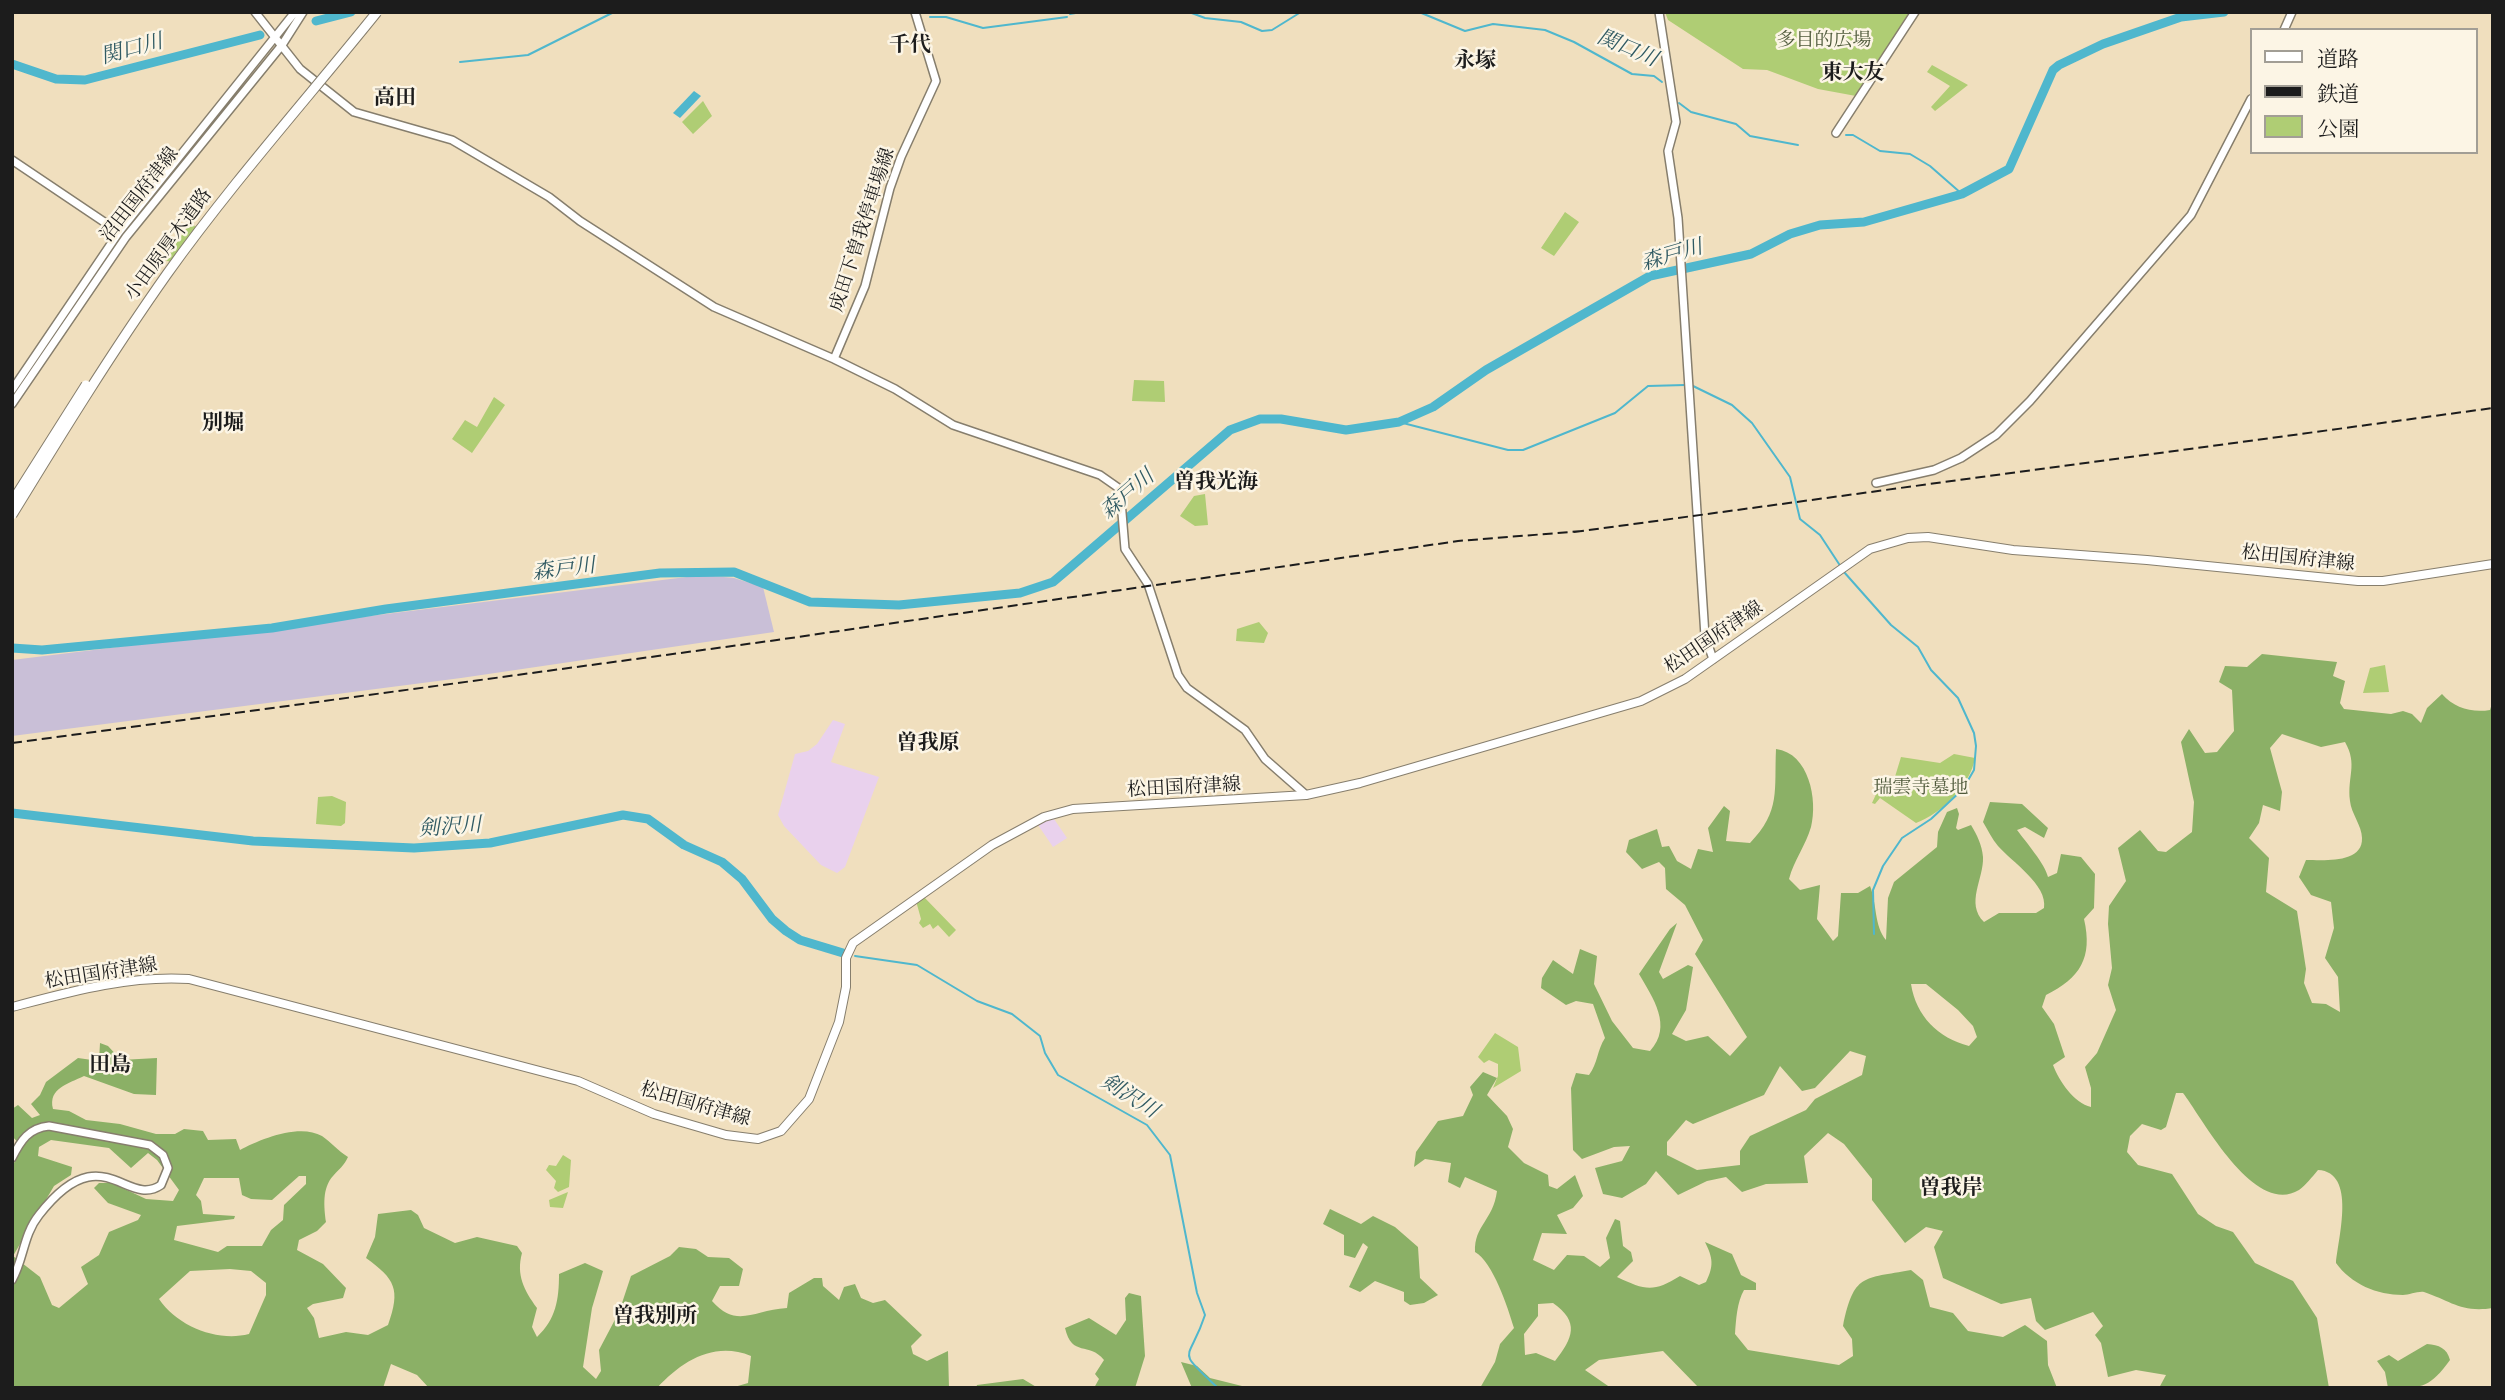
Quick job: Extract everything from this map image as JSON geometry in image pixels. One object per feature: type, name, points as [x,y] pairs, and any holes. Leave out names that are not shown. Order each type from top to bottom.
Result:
[{"type":"highway","name":"小田原厚木道路","points":[[12,502],[67,412],[168,264],[369,12]]},
{"type":"highway","name":"小田原厚木道路","points":[[12,515],[111,355],[169,272],[226,196],[377,12]]},
{"type":"main road","name":"松田国府津線","points":[[12,1007],[81,989],[155,979],[189,979],[563,1076],[654,1114],[726,1135],[758,1139],[781,1131],[810,1099],[839,1022],[845,995],[846,958],[853,943],[992,845],[1044,817],[1073,809],[1306,796],[1360,783],[1641,701],[1668,688],[1713,659],[1841,568],[1879,545],[1928,537],[2013,550],[2147,559],[2358,582],[2383,581],[2493,564]]},
{"type":"street","points":[[255,12],[300,69],[354,112],[452,140],[549,197],[580,221],[715,307],[895,389],[953,425],[1109,478],[1120,489],[1129,559],[1148,584],[1171,659],[1187,688],[1245,730],[1265,759],[1306,796]]},
{"type":"street","name":"沼田国府津線","points":[[12,404],[126,237],[279,41],[295,12]]},
{"type":"street","name":"沼田国府津線","points":[[12,390],[119,232],[303,12]]},
{"type":"street","name":"成田下曽我停車場線","points":[[834,359],[866,286],[898,168],[936,81],[915,12]]},
{"type":"street","points":[[1659,12],[1676,122],[1668,151],[1675,191],[1705,636],[1713,659]]},
{"type":"street","points":[[1836,133],[1914,12]]},
{"type":"street","points":[[2285,28],[2292,12]]},
{"type":"street","points":[[1876,483],[1934,470],[1961,458],[1996,435],[2030,401],[2191,215],[2250,101]]},
{"type":"street","points":[[12,160],[119,232]]},
{"type":"street","points":[[12,1158],[29,1132],[39,1126],[49,1126],[150,1145],[166,1158],[167,1176],[153,1190],[140,1190],[109,1176],[92,1175],[72,1182],[48,1205],[26,1237],[12,1280]]},
{"type":"shaded area","points":[[703,575],[734,578],[763,587],[774,632],[461,678],[12,736],[12,660]]},
{"type":"shaded area","points":[[833,720],[845,724],[831,762],[879,777],[845,867],[837,873],[821,865],[784,826],[778,815],[795,754],[808,751],[817,744]]},
{"type":"shaded area","points":[[1052,816],[1067,838],[1053,847],[1036,822]]},
{"type":"green space","name":"多目的広場","points":[[1665,12],[1910,12],[1856,96],[1818,89],[1767,70],[1743,69],[1668,20]]},
{"type":"green space","points":[[1932,65],[1968,85],[1935,111],[1931,107],[1950,86],[1927,72]]},
{"type":"green space","points":[[703,101],[712,116],[693,134],[682,122]]},
{"type":"green space","points":[[1565,212],[1579,222],[1554,256],[1541,248]]},
{"type":"green space","points":[[190,223],[203,231],[178,265],[165,260]]},
{"type":"green space","points":[[1134,380],[1164,381],[1165,402],[1132,401]]},
{"type":"green space","points":[[494,397],[505,405],[472,453],[452,439],[465,420],[477,427]]},
{"type":"green space","points":[[1205,494],[1208,525],[1195,526],[1180,516],[1194,496]]},
{"type":"green space","points":[[1259,622],[1268,633],[1264,643],[1236,641],[1237,629]]},
{"type":"green space","points":[[2262,654],[2337,662],[2333,676],[2345,681],[2340,703],[2344,709],[2391,714],[2403,711],[2412,714],[2421,723],[2427,708],[2442,694],[2458,706],[2477,711],[2490,710],[2493,700],[2493,1308],[2464,1308],[2424,1292],[2403,1295],[2384,1293],[2365,1287],[2349,1277],[2336,1263],[2342,1208],[2338,1182],[2330,1174],[2318,1170],[2299,1190],[2282,1195],[2265,1190],[2248,1178],[2232,1161],[2183,1093],[2176,1093],[2166,1127],[2161,1130],[2142,1124],[2130,1136],[2127,1152],[2138,1165],[2172,1174],[2198,1214],[2216,1226],[2233,1232],[2255,1263],[2293,1281],[2317,1318],[2329,1388],[2159,1388],[2166,1375],[2136,1370],[2108,1377],[2101,1343],[2095,1335],[2103,1326],[2093,1312],[2045,1330],[2036,1321],[2031,1298],[2001,1304],[1943,1278],[1934,1247],[1943,1231],[1926,1227],[1905,1243],[1872,1200],[1872,1179],[1844,1144],[1828,1133],[1804,1156],[1808,1183],[1766,1184],[1742,1192],[1726,1177],[1707,1181],[1678,1195],[1656,1171],[1646,1184],[1622,1198],[1603,1194],[1595,1168],[1622,1161],[1630,1146],[1614,1147],[1582,1159],[1573,1150],[1571,1088],[1576,1073],[1589,1075],[1605,1038],[1593,1004],[1576,1001],[1566,1005],[1541,988],[1542,978],[1553,960],[1573,974],[1580,949],[1597,956],[1594,984],[1612,1021],[1633,1048],[1650,1051],[1657,1041],[1660,1022],[1655,1002],[1639,974],[1677,923],[1659,972],[1663,979],[1688,965],[1693,967],[1686,1010],[1672,1034],[1686,1041],[1708,1036],[1730,1056],[1747,1037],[1695,954],[1703,940],[1685,905],[1666,889],[1665,868],[1659,862],[1642,869],[1626,852],[1629,840],[1657,829],[1662,847],[1669,846],[1677,861],[1691,869],[1698,849],[1713,852],[1708,828],[1724,806],[1730,811],[1726,841],[1750,843],[1767,821],[1771,810],[1775,788],[1776,749],[1787,752],[1803,768],[1812,792],[1813,804],[1811,827],[1789,879],[1800,890],[1820,885],[1817,919],[1833,941],[1838,936],[1841,893],[1858,893],[1870,886],[1879,928],[1886,940],[1888,898],[1894,882],[1937,847],[1938,832],[1947,812],[1957,808],[1959,814],[1956,828],[1958,830],[1971,825],[1982,848],[1983,865],[1976,907],[1984,922],[1999,913],[2036,913],[2044,908],[2044,899],[2035,882],[1998,846],[1983,822],[1990,802],[2022,804],[2048,828],[2044,838],[2025,827],[2017,830],[2048,877],[2057,873],[2061,854],[2081,857],[2095,874],[2094,908],[2084,919],[2087,945],[2085,956],[2068,981],[2046,995],[2042,1007],[2054,1024],[2065,1057],[2053,1065],[2073,1096],[2091,1107],[2091,1088],[2085,1067],[2097,1053],[2116,1010],[2108,985],[2112,968],[2108,924],[2109,906],[2126,881],[2118,848],[2140,830],[2158,851],[2166,852],[2192,832],[2194,802],[2181,742],[2189,729],[2205,753],[2217,752],[2234,731],[2232,690],[2219,682],[2225,666],[2247,667]],"holes":[[[2282,734],[2321,747],[2345,742],[2351,757],[2350,801],[2362,833],[2361,846],[2356,852],[2341,859],[2306,860],[2299,877],[2311,895],[2331,902],[2334,928],[2325,958],[2338,977],[2340,1012],[2326,1004],[2312,1003],[2304,983],[2306,969],[2297,911],[2266,892],[2269,858],[2249,838],[2259,823],[2263,805],[2280,811],[2282,792],[2270,748]],[[1911,984],[1926,984],[1958,1010],[1973,1026],[1977,1037],[1969,1046],[1938,1031],[1923,1016]],[[1850,1051],[1866,1056],[1862,1075],[1815,1099],[1806,1110],[1750,1136],[1740,1151],[1740,1165],[1697,1170],[1667,1155],[1667,1142],[1686,1120],[1693,1124],[1764,1095],[1780,1066],[1802,1091],[1815,1088]]]},
{"type":"green space","points":[[2385,665],[2389,692],[2363,693],[2370,668]]},
{"type":"green space","name":"瑞雲寺墓地","points":[[1954,754],[1975,758],[1972,768],[1961,788],[1935,813],[1916,823],[1880,798],[1875,804],[1872,803],[1878,790],[1894,780],[1901,757],[1940,763]]},
{"type":"green space","points":[[332,796],[346,802],[345,823],[341,826],[316,824],[318,797]]},
{"type":"green space","points":[[923,896],[956,930],[949,937],[938,925],[933,929],[930,924],[923,928],[919,923],[921,919],[916,901]]},
{"type":"green space","points":[[1495,1033],[1518,1047],[1521,1071],[1493,1088],[1498,1076],[1498,1064],[1489,1060],[1484,1063],[1478,1057]]},
{"type":"green space","points":[[100,1043],[108,1046],[121,1060],[157,1058],[156,1095],[134,1094],[84,1076],[56,1091],[52,1102],[53,1109],[69,1111],[86,1120],[120,1124],[156,1134],[175,1134],[184,1129],[203,1131],[208,1140],[236,1139],[240,1150],[280,1134],[313,1132],[348,1157],[327,1186],[324,1204],[326,1222],[317,1231],[299,1240],[297,1250],[323,1264],[346,1288],[343,1298],[313,1304],[307,1308],[314,1318],[319,1338],[346,1332],[368,1335],[388,1325],[394,1302],[393,1286],[384,1272],[366,1258],[375,1237],[378,1214],[411,1210],[418,1215],[424,1228],[455,1243],[477,1237],[517,1246],[522,1253],[522,1282],[537,1308],[532,1327],[537,1337],[555,1308],[559,1274],[585,1263],[603,1271],[592,1308],[583,1367],[596,1379],[601,1371],[599,1350],[619,1312],[631,1276],[670,1256],[679,1247],[696,1249],[708,1257],[729,1258],[743,1269],[739,1286],[720,1286],[712,1301],[729,1314],[738,1316],[787,1308],[789,1293],[814,1278],[822,1278],[823,1286],[839,1300],[844,1287],[855,1284],[861,1298],[873,1303],[885,1300],[922,1335],[911,1346],[913,1354],[927,1361],[948,1351],[949,1388],[731,1388],[748,1383],[751,1356],[724,1351],[712,1352],[688,1362],[657,1388],[429,1388],[417,1375],[391,1364],[383,1388],[12,1388],[12,1167],[22,1147],[12,1136],[12,1109],[18,1105],[32,1118],[40,1115],[31,1104],[40,1095],[46,1082],[78,1058],[99,1061]],"holes":[[[51,1140],[109,1148],[131,1168],[148,1153],[157,1160],[179,1190],[173,1201],[146,1199],[112,1183],[99,1183],[94,1188],[108,1203],[141,1215],[138,1220],[109,1232],[99,1255],[81,1267],[88,1284],[59,1308],[52,1305],[40,1277],[13,1256],[54,1186],[71,1175],[72,1167],[38,1156],[39,1147]],[[299,1176],[306,1176],[306,1184],[284,1205],[283,1220],[271,1230],[262,1246],[227,1246],[218,1252],[174,1240],[177,1226],[234,1219],[235,1216],[203,1214],[201,1201],[196,1195],[204,1178],[239,1178],[242,1195],[251,1199],[272,1200]],[[190,1271],[251,1271],[266,1283],[266,1295],[249,1334],[212,1334],[188,1324],[167,1309],[159,1299]]]},
{"type":"green space","points":[[1483,1072],[1497,1078],[1487,1095],[1507,1116],[1513,1129],[1508,1147],[1524,1163],[1548,1175],[1549,1186],[1557,1189],[1575,1175],[1583,1196],[1573,1208],[1557,1215],[1567,1234],[1542,1233],[1533,1260],[1554,1270],[1567,1255],[1584,1256],[1600,1267],[1610,1258],[1606,1238],[1615,1219],[1620,1221],[1623,1246],[1631,1252],[1633,1261],[1617,1277],[1649,1288],[1663,1285],[1680,1276],[1699,1285],[1706,1282],[1711,1267],[1711,1257],[1705,1242],[1732,1254],[1741,1275],[1756,1283],[1756,1290],[1744,1290],[1736,1317],[1735,1334],[1748,1350],[1839,1365],[1853,1356],[1852,1339],[1843,1326],[1857,1287],[1871,1278],[1911,1270],[1923,1280],[1930,1307],[1953,1313],[1968,1331],[2003,1337],[2025,1325],[2047,1341],[2048,1365],[2057,1388],[1699,1388],[1663,1351],[1599,1360],[1585,1370],[1611,1388],[1480,1388],[1495,1362],[1500,1344],[1514,1328],[1494,1275],[1482,1257],[1475,1252],[1477,1235],[1492,1209],[1497,1191],[1465,1177],[1460,1188],[1448,1182],[1451,1163],[1425,1159],[1414,1167],[1416,1152],[1438,1121],[1463,1116],[1473,1095],[1470,1087]],"holes":[[[1553,1303],[1562,1310],[1571,1330],[1566,1345],[1555,1361],[1536,1353],[1525,1355],[1524,1334],[1538,1316],[1538,1304]]]},
{"type":"green space","points":[[563,1155],[571,1160],[569,1187],[558,1192],[554,1188],[556,1181],[546,1170],[549,1165],[556,1166]]},
{"type":"green space","points":[[568,1192],[563,1208],[550,1207],[549,1200]]},
{"type":"green space","points":[[1330,1209],[1361,1224],[1373,1216],[1395,1227],[1418,1247],[1420,1278],[1438,1295],[1424,1303],[1410,1305],[1404,1301],[1404,1292],[1375,1281],[1360,1292],[1349,1287],[1368,1247],[1363,1243],[1355,1258],[1344,1255],[1344,1235],[1323,1224]]},
{"type":"green space","points":[[1129,1293],[1141,1296],[1145,1356],[1135,1388],[1094,1388],[1099,1379],[1095,1374],[1104,1360],[1093,1351],[1072,1343],[1065,1328],[1089,1318],[1116,1335],[1126,1320],[1125,1298]]},
{"type":"green space","points":[[2427,1344],[2439,1346],[2447,1353],[2450,1360],[2443,1370],[2424,1385],[2388,1388],[2385,1372],[2377,1361],[2389,1355],[2398,1361]]},
{"type":"green space","points":[[1181,1362],[1197,1366],[1210,1378],[1250,1388],[1192,1388]]},
{"type":"green space","points":[[1023,1379],[1038,1388],[976,1388],[977,1385]]},
{"type":"water","points":[[694,91],[701,96],[680,118],[673,113]]},
{"type":"waterway","name":"関口川","points":[[316,21],[351,12]]},
{"type":"waterway","points":[[460,62],[528,55],[614,12]]},
{"type":"waterway","points":[[1070,14],[1081,12]]},
{"type":"waterway","name":"関口川","points":[[1189,12],[1205,18],[1241,22],[1262,31],[1272,30],[1301,12]]},
{"type":"waterway","name":"関口川","points":[[1419,12],[1465,31],[1493,24],[1545,30],[1574,42],[1632,74],[1654,76],[1662,82]]},
{"type":"waterway","name":"森戸川","points":[[12,648],[42,650],[272,628],[386,609],[660,573],[734,572],[810,602],[899,605],[1020,593],[1053,582],[1230,430],[1260,419],[1281,419],[1346,430],[1399,422],[1433,407],[1486,370],[1650,276],[1751,254],[1790,234],[1820,225],[1864,222],[1962,194],[2009,169],[2053,70],[2059,65],[2103,44],[2181,17],[2224,12]]},
{"type":"waterway","points":[[930,17],[946,17],[983,28],[1067,17]]},
{"type":"waterway","name":"関口川","points":[[12,64],[56,79],[85,80],[260,35]]},
{"type":"waterway","name":"関口川","points":[[1679,103],[1691,112],[1736,124],[1750,136],[1798,145]]},
{"type":"waterway","name":"関口川","points":[[1846,135],[1853,135],[1880,151],[1910,154],[1930,166],[1962,194]]},
{"type":"waterway","points":[[1399,422],[1508,450],[1523,450],[1615,413],[1648,386],[1685,385]]},
{"type":"waterway","points":[[1691,385],[1732,405],[1752,423],[1790,477],[1800,519],[1820,535],[1841,567]]},
{"type":"waterway","points":[[1844,572],[1891,625],[1918,647],[1931,670],[1958,698],[1974,733],[1976,746],[1974,770],[1963,789],[1931,819],[1902,838],[1883,866],[1873,890],[1874,934]]},
{"type":"waterway","name":"剣沢川","points":[[12,813],[253,841],[414,848],[490,843],[623,815],[648,819],[684,845],[722,862],[742,879],[772,919],[786,931],[800,940],[843,953]]},
{"type":"waterway","name":"剣沢川","points":[[855,956],[917,965],[977,1001],[1012,1014],[1040,1036],[1045,1053],[1058,1075],[1147,1125],[1170,1155],[1197,1293],[1205,1315],[1190,1349],[1190,1360],[1218,1388]]},
{"type":"railway","points":[[1574,532],[2493,408]]},
{"type":"railway","points":[[12,743],[777,640],[1458,541],[1583,531]]},
{"type":"district","name":"千代","points":[[910,46]]},
{"type":"district","name":"永塚","points":[[1475,62]]},
{"type":"district","name":"東大友","points":[[1853,74]]},
{"type":"district","name":"高田","points":[[395,99]]},
{"type":"district","name":"別堀","points":[[223,424]]},
{"type":"district","name":"曽我光海","points":[[1216,483]]},
{"type":"district","name":"曽我原","points":[[928,744]]},
{"type":"district","name":"田島","points":[[110,1066]]},
{"type":"district","name":"曽我岸","points":[[1951,1189]]},
{"type":"district","name":"曽我別所","points":[[655,1317]]}]
